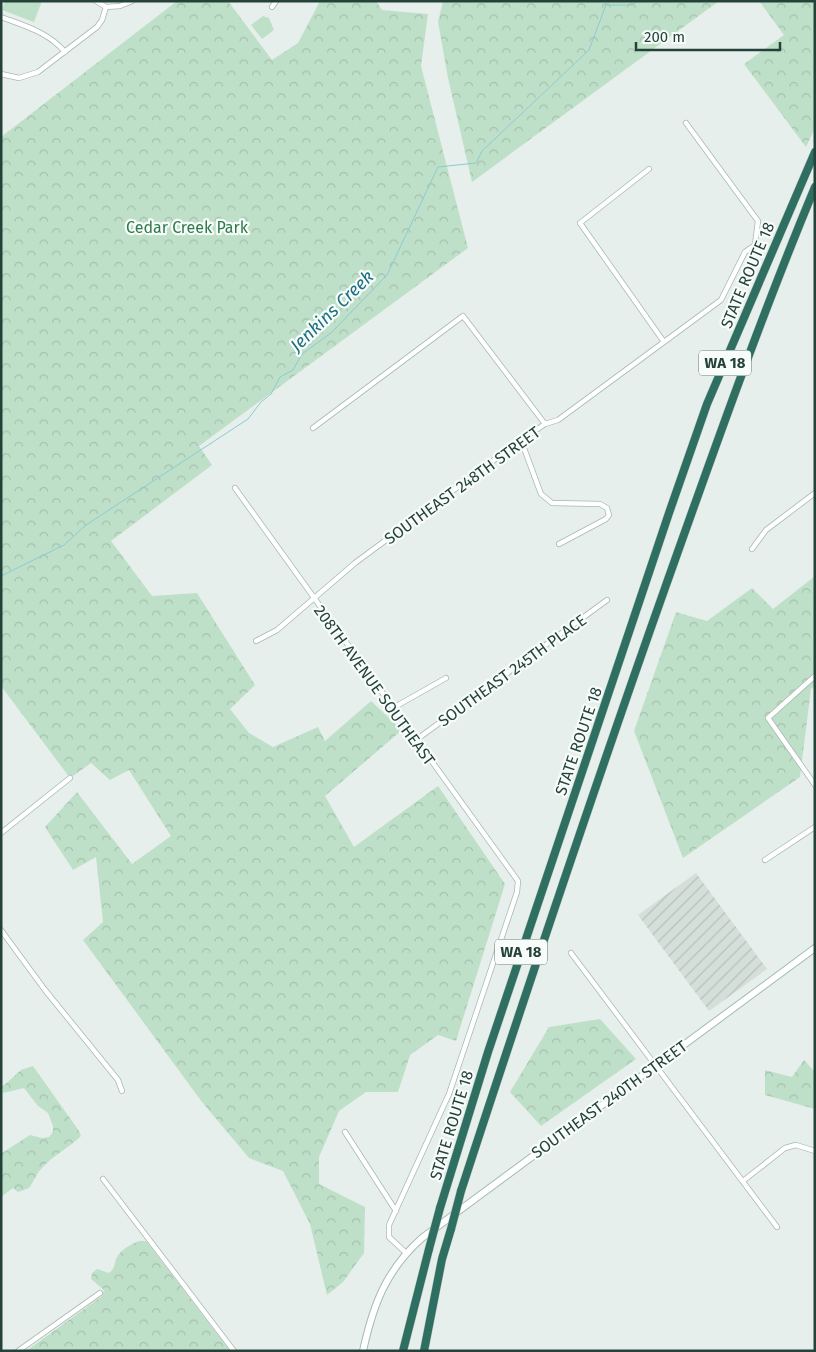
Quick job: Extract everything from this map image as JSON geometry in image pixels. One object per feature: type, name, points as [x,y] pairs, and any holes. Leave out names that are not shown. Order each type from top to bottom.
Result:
[{"type":"highway","name":"STATE ROUTE 18","points":[[403,1351],[440,1208],[488,1052],[687,461],[707,404],[815,152]]},
{"type":"highway","name":"STATE ROUTE 18","points":[[424,1351],[442,1259],[461,1191],[549,923],[717,438],[778,276],[815,187]]},
{"type":"main road","name":"SOUTHEAST 240TH STREET","points":[[363,1351],[382,1286],[406,1253],[422,1238],[655,1064],[815,948]]},
{"type":"street","points":[[96,1],[106,7],[120,6],[132,1]]},
{"type":"street","points":[[272,7],[276,1]]},
{"type":"street","points":[[1,74],[10,77],[29,76],[38,72],[100,24],[106,7]]},
{"type":"street","points":[[1,17],[46,34],[56,41],[64,52]]},
{"type":"street","name":"SOUTHEAST 248TH STREET","points":[[256,640],[277,630],[312,598],[356,563],[521,440],[545,424],[558,420],[721,300],[745,252],[755,246],[758,221],[686,123]]},
{"type":"street","points":[[649,169],[580,223],[664,342]]},
{"type":"street","points":[[313,428],[463,316],[545,424]]},
{"type":"street","points":[[521,440],[545,500],[552,503],[600,504],[607,508],[609,515],[606,519],[558,544]]},
{"type":"street","name":"208TH AVENUE SOUTHEAST","points":[[234,488],[518,881],[517,892],[449,1094],[396,1211]]},
{"type":"street","points":[[752,549],[766,530],[815,493]]},
{"type":"street","name":"SOUTHEAST 245TH PLACE","points":[[416,740],[607,600]]},
{"type":"street","points":[[815,676],[768,718],[815,785]]},
{"type":"street","points":[[393,708],[446,678]]},
{"type":"street","points":[[1,833],[70,778]]},
{"type":"street","points":[[765,860],[815,826]]},
{"type":"street","points":[[1,930],[45,990],[118,1080],[122,1091]]},
{"type":"street","points":[[571,953],[777,1227]]},
{"type":"street","points":[[345,1132],[396,1211],[389,1225],[388,1233],[394,1243],[406,1253]]},
{"type":"street","points":[[743,1181],[785,1148],[796,1145],[815,1151]]},
{"type":"street","points":[[103,1180],[234,1351]]},
{"type":"street","points":[[18,1351],[100,1293]]},
{"type":"shaded area","points":[[696,873],[767,969],[709,1011],[638,915]]},
{"type":"green space","points":[[5,1],[42,1],[34,22],[2,10]]},
{"type":"green space","name":"Cedar Creek Park","points":[[177,1],[228,1],[272,60],[298,43],[320,1],[376,1],[382,10],[428,14],[421,66],[468,248],[199,446],[212,465],[111,541],[152,596],[197,593],[255,685],[230,709],[249,733],[273,747],[318,727],[325,741],[371,701],[402,730],[325,796],[354,847],[438,786],[505,884],[456,1041],[438,1035],[410,1055],[398,1092],[366,1092],[339,1111],[319,1157],[319,1184],[365,1207],[364,1253],[343,1282],[327,1295],[310,1224],[283,1171],[249,1158],[202,1102],[83,940],[103,922],[96,857],[73,870],[45,827],[77,792],[132,864],[171,836],[129,770],[110,780],[91,763],[70,778],[1,686],[1,137]]},
{"type":"green space","points":[[443,1],[719,1],[472,182],[448,78],[438,22]]},
{"type":"green space","points":[[759,1],[815,1],[815,128],[806,147],[744,64],[784,35]]},
{"type":"green space","points":[[263,16],[269,18],[274,30],[262,39],[251,25]]},
{"type":"green space","points":[[815,576],[815,686],[811,689],[800,777],[683,858],[634,731],[676,612],[707,621],[752,588],[773,609]]},
{"type":"green space","points":[[600,1019],[636,1059],[541,1126],[510,1092],[549,1027]]},
{"type":"green space","points":[[804,1060],[815,1072],[815,1109],[765,1095],[765,1070],[792,1077]]},
{"type":"green space","points":[[33,1066],[81,1136],[41,1169],[29,1188],[18,1192],[13,1188],[1,1197],[2,1153],[30,1135],[42,1138],[49,1137],[53,1132],[53,1126],[48,1113],[38,1106],[24,1088],[3,1093],[2,1087],[21,1070]]},
{"type":"green space","points":[[139,1241],[146,1241],[230,1351],[26,1351],[102,1296],[104,1290],[91,1279],[92,1273],[97,1269],[109,1273],[120,1253]]},
{"type":"waterway","name":"Jenkins Creek","points":[[1,576],[64,545],[86,525],[248,419],[261,402],[271,394],[280,377],[293,370],[302,354],[331,333],[387,275],[438,167],[476,163],[482,151],[589,50],[606,5],[633,5],[637,1]]}]
